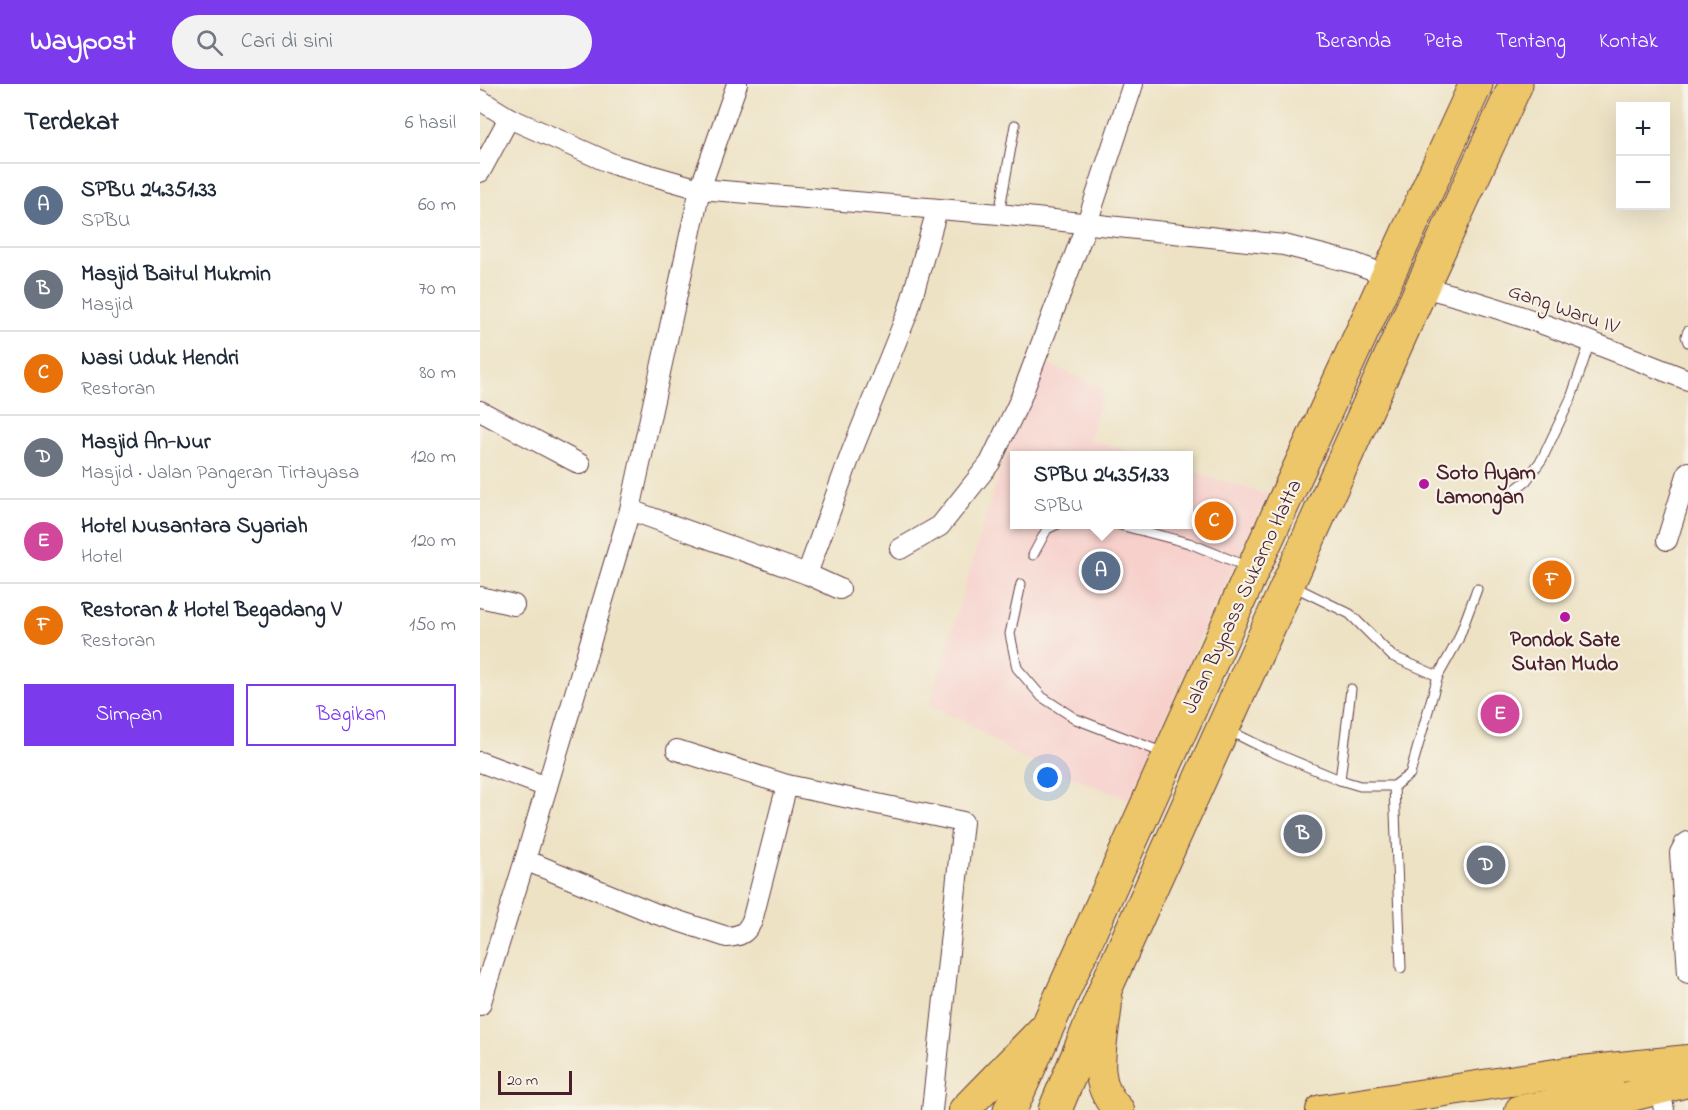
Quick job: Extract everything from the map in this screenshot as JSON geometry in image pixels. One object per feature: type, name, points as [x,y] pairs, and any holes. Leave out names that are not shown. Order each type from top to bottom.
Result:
[{"type":"highway","name":"Jalan Bypass Sukarno Hatta","points":[[1010,1110],[1253,569],[1476,84]]},
{"type":"highway","name":"Jalan Bypass Sukarno Hatta","points":[[1055,1110],[1108,982],[1516,84]]},
{"type":"main road","points":[[1108,982],[1100,1064],[1108,1097],[1119,1110]]},
{"type":"main road","points":[[964,1110],[1048,1024]]},
{"type":"main road","points":[[1321,1110],[1562,1073],[1688,1060]]},
{"type":"main road","points":[[1567,1108],[1574,1090],[1688,1066]]},
{"type":"main road","points":[[1521,1110],[1670,1098]]},
{"type":"street","points":[[480,1005],[630,510],[700,189],[737,84]]},
{"type":"street","points":[[900,549],[940,526],[990,463],[1020,400],[1087,223],[1133,84]]},
{"type":"street","points":[[480,100],[509,118],[615,165],[700,189],[999,214],[1284,244],[1354,263],[1389,276]]},
{"type":"street","points":[[480,172],[509,118]]},
{"type":"street","points":[[807,574],[852,451],[908,312],[937,210]]},
{"type":"street","name":"Gang Waru IV","points":[[1422,288],[1453,295],[1590,342],[1688,381]]},
{"type":"street","points":[[480,411],[580,464]]},
{"type":"street","points":[[1667,540],[1688,472]]},
{"type":"street","points":[[630,510],[807,574],[840,589]]},
{"type":"street","points":[[480,597],[514,605]]},
{"type":"street","points":[[677,750],[787,785],[963,822],[932,1110]]},
{"type":"street","points":[[480,762],[547,787]]},
{"type":"street","points":[[525,860],[654,913],[727,937],[738,936],[747,931],[752,921],[787,785]]},
{"type":"street","points":[[1688,842],[1680,853],[1688,973]]},
{"type":"lane","points":[[999,214],[1015,125]]},
{"type":"lane","points":[[1688,331],[1688,342]]},
{"type":"lane","points":[[1500,501],[1526,481],[1542,459],[1572,398],[1590,342]]},
{"type":"lane","points":[[1033,555],[1047,529]]},
{"type":"lane","points":[[1132,529],[1189,543],[1253,569]]},
{"type":"lane","points":[[1020,584],[1010,634],[1017,668],[1042,696],[1076,719],[1169,755]]},
{"type":"lane","points":[[1288,584],[1350,614],[1392,656],[1438,676]]},
{"type":"lane","points":[[1223,727],[1270,751],[1340,780],[1360,786],[1394,786],[1410,774],[1438,676],[1458,640],[1477,589]]},
{"type":"lane","points":[[1340,780],[1351,689]]},
{"type":"lane","points":[[1394,786],[1401,968]]},
{"type":"shaded area","points":[[1043,361],[1104,390],[1089,439],[1129,451],[1010,451],[1010,529],[1193,529],[1193,472],[1268,495],[1195,647],[1130,800],[1019,757],[962,719],[929,707],[1000,470]]},
{"type":"place","name":"Soto Ayam Lamongan","points":[[1424,484]]},
{"type":"place","name":"Nasi Uduk Hendri","points":[[1214,521]]},
{"type":"place","name":"SPBU 24.351.33","points":[[1101,571]]},
{"type":"place","name":"Restoran & Hotel Begadang V","points":[[1552,580]]},
{"type":"place","name":"Pondok Sate Sutan Mudo","points":[[1565,617]]},
{"type":"place","name":"Hotel Nusantara Syariah","points":[[1500,714]]},
{"type":"place","name":"Masjid Baitul Mukmin","points":[[1303,834]]},
{"type":"place","name":"Masjid An-Nur","points":[[1486,865]]}]
